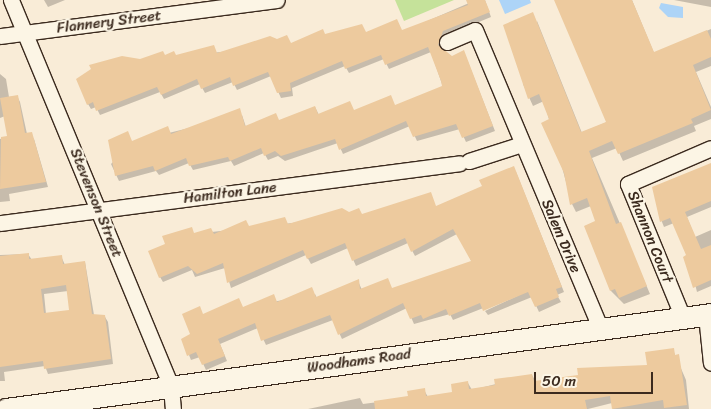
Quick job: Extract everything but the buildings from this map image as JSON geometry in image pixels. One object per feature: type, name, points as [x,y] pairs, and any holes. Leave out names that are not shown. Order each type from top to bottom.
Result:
[{"type":"street","name":"Stevenson Street","points":[[11,0],[171,387],[173,409]]},
{"type":"street","name":"Flannery Street","points":[[0,36],[277,0]]},
{"type":"street","name":"Salem Drive","points":[[447,42],[475,30],[600,328]]},
{"type":"street","name":"Hamilton Lane","points":[[0,223],[464,162],[522,144]]},
{"type":"street","name":"Shannon Court","points":[[683,318],[628,184],[711,148]]},
{"type":"street","name":"Woodhams Road","points":[[6,409],[600,328],[709,315]]},
{"type":"street","points":[[709,315],[711,363]]},
{"type":"green space","points":[[395,0],[454,0],[404,21]]},
{"type":"water","points":[[499,0],[530,0],[531,3],[505,14]]},
{"type":"water","points":[[661,3],[683,7],[683,18],[668,17],[659,8]]}]
